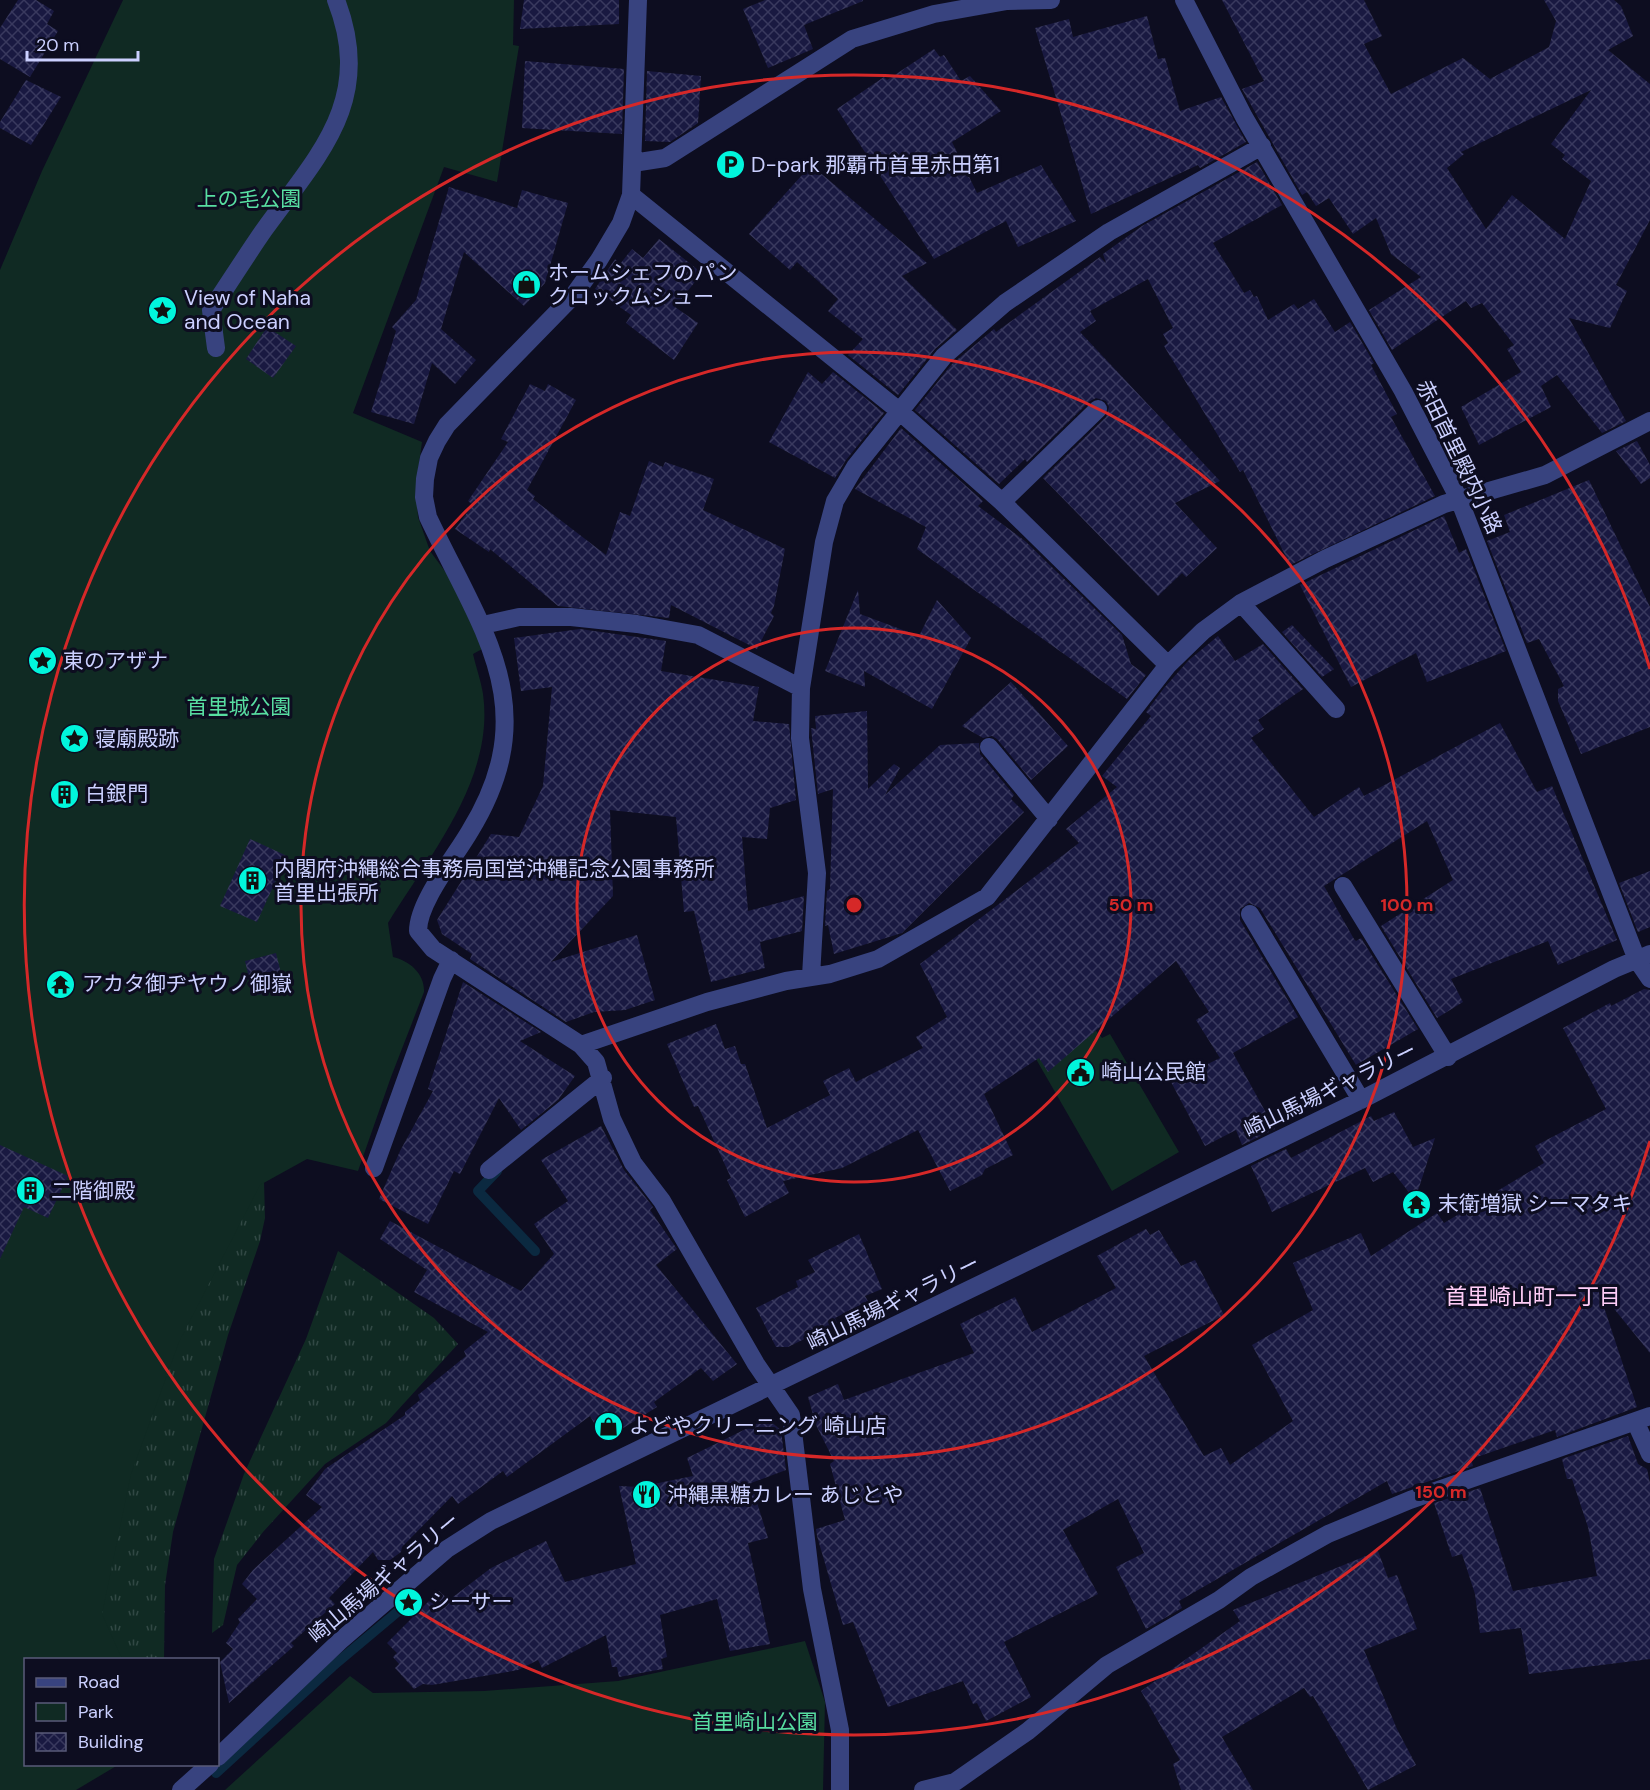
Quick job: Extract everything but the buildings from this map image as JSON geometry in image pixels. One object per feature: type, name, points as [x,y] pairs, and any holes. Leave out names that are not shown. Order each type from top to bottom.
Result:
[{"type":"street","points":[[216,348],[211,310],[263,231],[320,156],[344,101],[350,69],[349,40],[336,0]]},
{"type":"street","points":[[638,0],[631,195],[621,223],[573,297],[447,426],[429,458],[423,497],[429,517],[483,625],[503,689],[506,723],[502,760],[484,809],[418,922],[418,931],[423,940],[580,1045],[596,1062],[603,1078],[612,1119],[633,1163],[662,1201],[756,1364],[787,1407],[794,1425],[812,1589],[840,1730],[840,1790]]},
{"type":"street","points":[[633,163],[665,158],[852,39],[934,14],[1006,1],[1051,0]]},
{"type":"street","name":"赤田首里殿内小路","points":[[1184,0],[1262,147],[1403,391],[1459,499],[1650,979]]},
{"type":"street","points":[[811,976],[817,873],[800,738],[801,688],[824,542],[835,501],[855,467],[898,410],[944,356],[1005,303],[1109,232],[1262,147]]},
{"type":"street","points":[[631,195],[898,410],[1002,502],[1168,665]]},
{"type":"street","points":[[1002,502],[1098,409]]},
{"type":"street","points":[[580,1045],[707,1002],[811,976],[830,974],[897,951],[987,897],[1168,665],[1203,631],[1241,603],[1325,559],[1459,499],[1545,475],[1650,421]]},
{"type":"street","points":[[1241,603],[1336,709]]},
{"type":"street","points":[[483,625],[519,617],[571,617],[637,624],[698,635],[801,688]]},
{"type":"street","points":[[989,747],[1049,819]]},
{"type":"street","points":[[1343,886],[1448,1057]]},
{"type":"street","points":[[1250,914],[1361,1100]]},
{"type":"street","name":"崎山馬場ギャラリー","points":[[219,1756],[340,1641],[447,1549],[469,1534],[1361,1100],[1448,1057],[1614,969],[1643,957]]},
{"type":"street","points":[[374,1168],[442,979],[451,960]]},
{"type":"street","points":[[489,1170],[603,1078]]},
{"type":"street","points":[[923,1790],[955,1782],[1028,1731],[1107,1665],[1218,1600],[1251,1577],[1329,1534],[1410,1500],[1643,1420],[1650,1454]]},
{"type":"street","points":[[181,1790],[208,1766]]},
{"type":"green space","name":"首里城公園","points":[[123,0],[514,0],[513,45],[519,46],[497,182],[444,167],[353,413],[422,442],[416,485],[418,517],[430,551],[450,578],[484,648],[473,654],[483,694],[484,725],[479,756],[469,786],[439,844],[388,923],[393,957],[415,969],[424,985],[424,992],[358,1171],[307,1159],[260,1185],[179,1342],[131,1474],[102,1614],[122,1658],[24,1658],[24,1766],[116,1766],[76,1790],[0,1790],[0,270],[42,171]]},
{"type":"green space","points":[[1092,1026],[1102,1038],[1110,1034],[1179,1152],[1112,1191],[1036,1059]]},
{"type":"green space","points":[[254,1165],[264,1182],[265,1218],[260,1241],[228,1335],[173,1532],[165,1585],[164,1658],[104,1658],[89,1612],[166,1346]]},
{"type":"green space","points":[[338,1251],[434,1318],[458,1344],[386,1423],[325,1464],[263,1532],[237,1565],[223,1625],[212,1633],[214,1559],[244,1474],[306,1339]]},
{"type":"green space","name":"首里崎山公園","points":[[805,1641],[825,1702],[823,1790],[225,1790],[350,1676],[373,1693],[484,1691],[618,1681]]},
{"type":"waterway","points":[[497,1171],[478,1191],[535,1251]]},
{"type":"waterway","points":[[216,1773],[333,1666],[408,1603]]},
{"type":"place","name":"D-park 那覇市首里赤田第1","points":[[730,165]]},
{"type":"place","name":"ホームシェフのパン クロックムシュー","points":[[527,285]]},
{"type":"place","name":"View of Naha and Ocean","points":[[163,310]]},
{"type":"place","name":"東のアザナ","points":[[42,661]]},
{"type":"place","name":"寝廟殿跡","points":[[74,739]]},
{"type":"place","name":"白銀門","points":[[64,794]]},
{"type":"place","name":"内閣府沖縄総合事務局国営沖縄記念公園事務所 首里出張所","points":[[253,881]]},
{"type":"place","name":"アカタ御ヂヤウノ御嶽","points":[[61,984]]},
{"type":"place","name":"崎山公民館","points":[[1080,1072]]},
{"type":"place","name":"二階御殿","points":[[30,1191]]},
{"type":"place","name":"末衛増獄 シーマタキ","points":[[1417,1204]]},
{"type":"place","name":"よどやクリーニング 崎山店","points":[[608,1426]]},
{"type":"place","name":"沖縄黒糖カレー あじとや","points":[[646,1495]]},
{"type":"place","name":"シーサー","points":[[408,1602]]},
{"type":"district","name":"首里崎山町一丁目","points":[[1533,1296]]},
{"type":"park label","name":"上の毛公園","points":[[249,199]]}]
